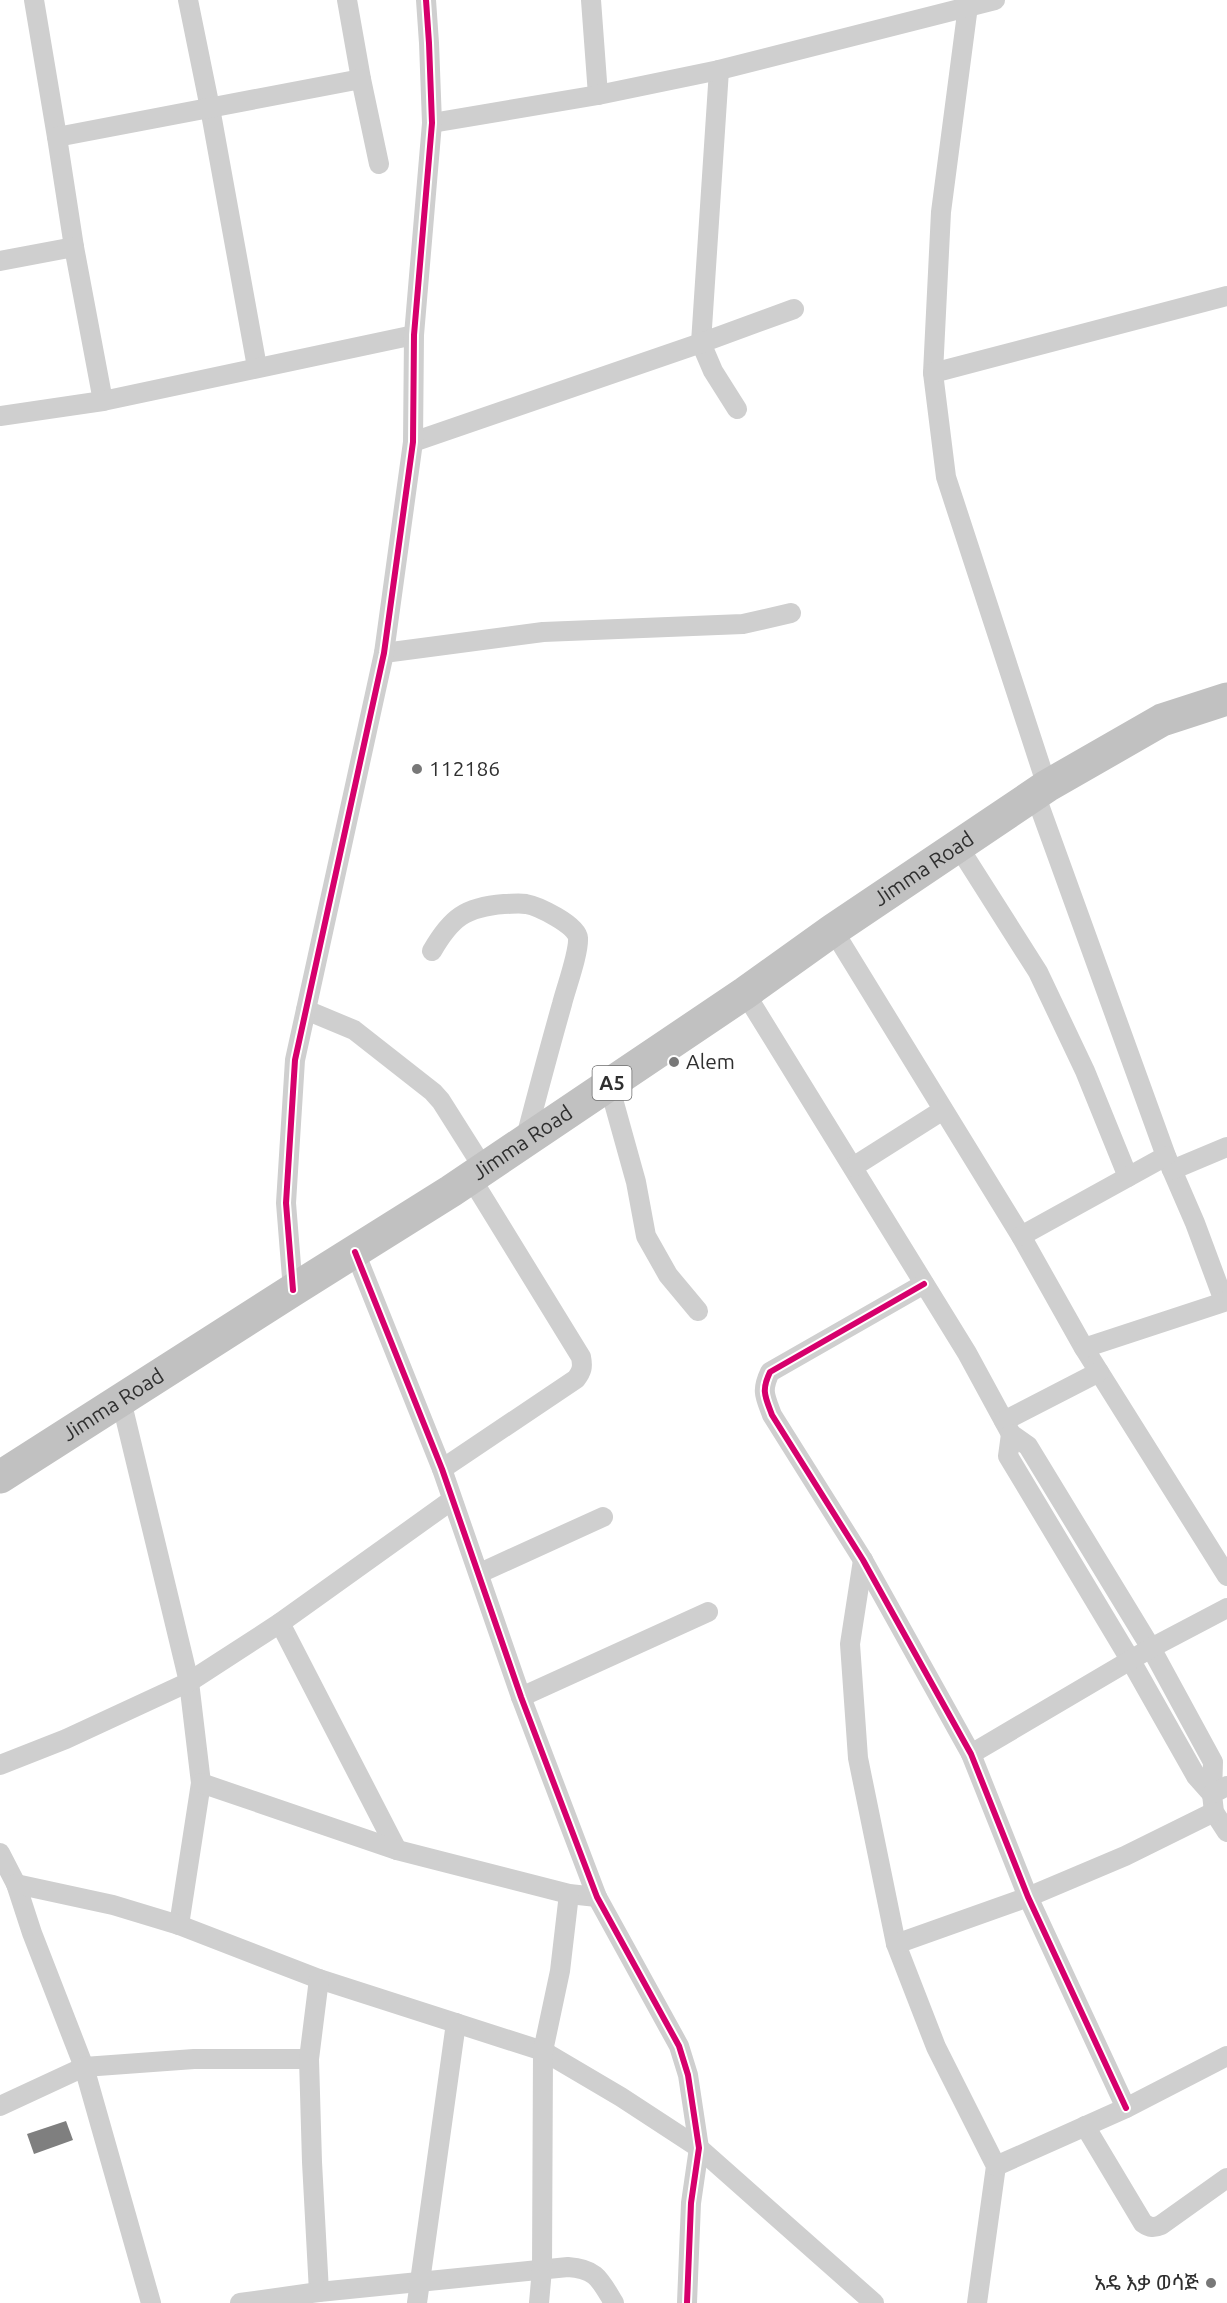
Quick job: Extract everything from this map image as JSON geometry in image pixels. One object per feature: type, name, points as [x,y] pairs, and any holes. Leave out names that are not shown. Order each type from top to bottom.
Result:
[{"type":"highway","name":"Jimma Road","points":[[0,1478],[292,1290],[478,1174],[1041,790],[1162,720],[1227,699]]},
{"type":"street","points":[[34,0],[74,248],[103,401]]},
{"type":"street","points":[[188,0],[257,367]]},
{"type":"street","points":[[347,0],[379,164]]},
{"type":"street","points":[[292,1290],[286,1203],[295,1060],[384,653],[413,442],[414,335],[432,123],[426,0]]},
{"type":"street","points":[[591,0],[598,95]]},
{"type":"street","points":[[432,123],[598,95],[719,69],[967,3],[995,0]]},
{"type":"street","points":[[967,3],[941,212],[933,373],[946,477],[1041,790],[1169,1163],[1196,1222],[1226,1301],[1084,1348]]},
{"type":"street","points":[[719,69],[701,343],[713,371],[737,409]]},
{"type":"street","points":[[57,137],[362,79]]},
{"type":"street","points":[[0,261],[74,248]]},
{"type":"street","points":[[933,373],[1227,296]]},
{"type":"street","points":[[413,442],[794,309]]},
{"type":"street","points":[[0,416],[103,401],[414,335]]},
{"type":"street","points":[[384,653],[543,632],[743,624],[791,613]]},
{"type":"street","points":[[958,846],[1038,972],[1085,1071],[1128,1177]]},
{"type":"street","points":[[432,951],[445,929],[457,918],[484,906],[527,904],[571,926],[575,931],[578,938],[572,969],[525,1141]]},
{"type":"street","points":[[833,930],[1021,1236],[1084,1348],[1227,1576]]},
{"type":"street","points":[[745,993],[967,1353],[1007,1428],[1028,1446],[1151,1648],[1213,1762],[1218,1797],[1227,1832]]},
{"type":"street","points":[[306,1010],[354,1030],[433,1092],[441,1101],[478,1174],[581,1357],[582,1372],[576,1379],[442,1469]]},
{"type":"street","points":[[609,1085],[636,1182],[646,1236],[668,1275],[698,1311]]},
{"type":"street","points":[[853,1167],[943,1110]]},
{"type":"street","points":[[1021,1236],[1128,1177],[1227,1147]]},
{"type":"street","points":[[355,1252],[442,1469],[480,1573],[521,1697],[597,1897],[679,2046],[688,2076],[699,2148],[691,2203],[687,2303]]},
{"type":"street","points":[[924,1284],[770,1372],[764,1384],[764,1395],[772,1415],[863,1560],[971,1754],[1028,1896],[1126,2108]]},
{"type":"street","points":[[1007,1428],[1099,1372]]},
{"type":"street","points":[[121,1400],[189,1682],[201,1783],[179,1925]]},
{"type":"street","points":[[1007,1428],[1008,1456],[1131,1660],[1196,1776],[1218,1797]]},
{"type":"street","points":[[0,1765],[66,1739],[189,1682],[280,1623],[452,1500]]},
{"type":"street","points":[[480,1573],[603,1517]]},
{"type":"street","points":[[863,1560],[850,1644],[858,1758],[896,1944],[936,2046],[996,2166],[977,2303]]},
{"type":"street","points":[[971,1754],[1151,1648],[1227,1608]]},
{"type":"street","points":[[521,1697],[708,1612]]},
{"type":"street","points":[[280,1623],[397,1850]]},
{"type":"street","points":[[201,1783],[397,1850],[569,1894],[597,1897]]},
{"type":"street","points":[[896,1944],[1028,1896],[1125,1856],[1218,1797]]},
{"type":"street","points":[[0,1853],[16,1884],[32,1933],[84,2067],[152,2303]]},
{"type":"street","points":[[16,1884],[113,1905],[179,1925],[319,1979],[543,2051],[621,2097],[699,2148],[874,2303]]},
{"type":"street","points":[[539,2303],[542,2269],[543,2051],[560,1971],[569,1894]]},
{"type":"street","points":[[319,1979],[309,2059],[319,2292]]},
{"type":"street","points":[[417,2303],[456,2023]]},
{"type":"street","points":[[996,2166],[1126,2108],[1227,2056]]},
{"type":"street","points":[[0,2106],[84,2067],[194,2059],[309,2059]]},
{"type":"street","points":[[1086,2126],[1143,2223],[1149,2227],[1155,2228],[1161,2225],[1227,2178]]},
{"type":"street","points":[[240,2303],[319,2292],[542,2269],[584,2268],[596,2275],[614,2303]]},
{"type":"building","points":[[66,2121],[73,2140],[34,2154],[27,2134]]},
{"type":"cycle path","points":[[293,1290],[286,1203],[295,1060],[384,653],[413,442],[414,335],[432,123],[426,0]]},
{"type":"cycle path","points":[[355,1252],[442,1469],[521,1697],[597,1897],[679,2046],[688,2075],[699,2148],[691,2203],[687,2303]]},
{"type":"cycle path","points":[[924,1284],[770,1372],[765,1389],[766,1398],[772,1415],[863,1560],[971,1754],[1028,1897],[1126,2108]]},
{"type":"place","name":"112186","points":[[417,769]]},
{"type":"place","name":"Alem","points":[[674,1062]]},
{"type":"place","name":"አዴ እቃ ወሳጅ","points":[[1211,2283]]}]
